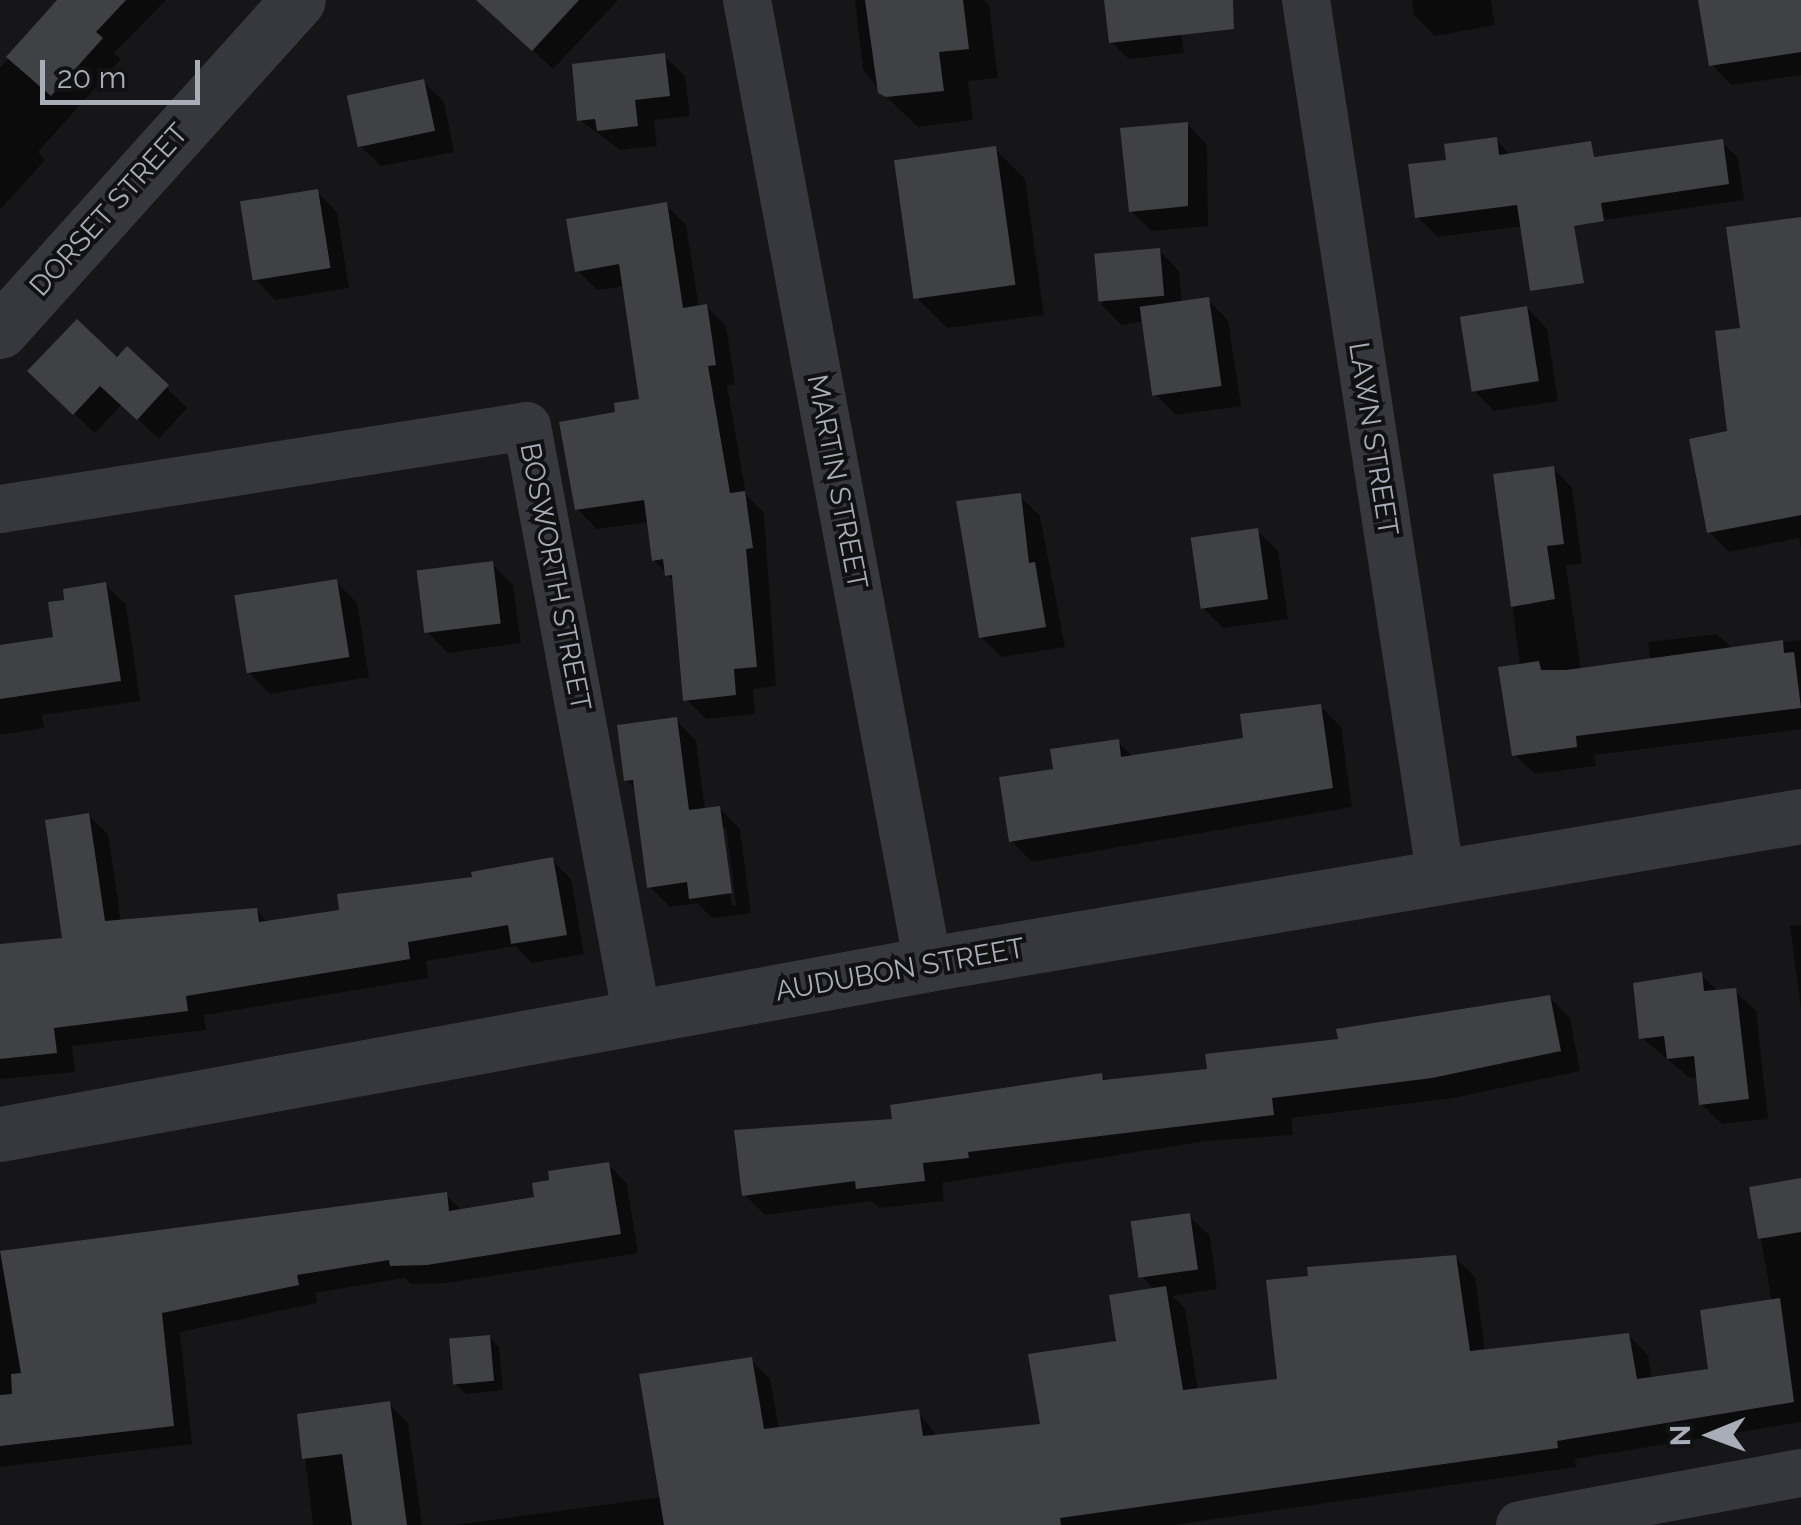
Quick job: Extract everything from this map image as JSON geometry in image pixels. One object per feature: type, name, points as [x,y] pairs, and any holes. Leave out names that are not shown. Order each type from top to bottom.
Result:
[{"type":"street","name":"DORSET STREET","points":[[0,331],[298,0]]},
{"type":"street","name":"MARTIN STREET","points":[[747,0],[928,964]]},
{"type":"street","name":"LAWN STREET","points":[[1306,0],[1440,878]]},
{"type":"street","name":"BOSWORTH STREET","points":[[0,509],[526,426],[636,1017]]},
{"type":"street","name":"AUDUBON STREET","points":[[0,1134],[928,964],[1801,816]]},
{"type":"street","points":[[1520,1525],[1801,1473]]},
{"type":"building","points":[[57,0],[126,0],[96,32],[103,38],[51,96],[6,57]]},
{"type":"building","points":[[476,0],[579,0],[532,51]]},
{"type":"building","points":[[865,0],[963,0],[969,49],[939,52],[944,91],[886,97],[878,93]]},
{"type":"building","points":[[1104,0],[1233,0],[1234,29],[1109,43]]},
{"type":"building","points":[[1698,0],[1801,0],[1801,52],[1709,66]]},
{"type":"building","points":[[665,53],[670,96],[635,100],[638,126],[597,131],[595,119],[577,121],[572,64]]},
{"type":"building","points":[[424,79],[435,131],[358,147],[347,95]]},
{"type":"building","points":[[1188,122],[1188,206],[1129,212],[1120,128]]},
{"type":"building","points":[[1497,137],[1499,155],[1591,141],[1594,157],[1723,139],[1729,184],[1601,203],[1604,221],[1574,226],[1584,283],[1530,291],[1517,205],[1415,218],[1408,164],[1446,160],[1444,144]]},
{"type":"building","points":[[996,146],[1015,285],[913,299],[894,160]]},
{"type":"building","points":[[318,189],[331,268],[252,280],[240,201]]},
{"type":"building","points":[[667,202],[683,308],[707,304],[716,365],[708,366],[730,493],[745,491],[753,548],[746,549],[757,667],[734,669],[736,695],[683,701],[672,575],[665,576],[663,559],[652,561],[644,500],[575,510],[559,422],[615,412],[614,403],[639,399],[619,264],[575,272],[566,219]]},
{"type":"building","points":[[1801,217],[1801,515],[1707,533],[1689,439],[1727,431],[1715,331],[1740,328],[1726,227]]},
{"type":"building","points":[[1160,248],[1164,296],[1098,302],[1094,254]]},
{"type":"building","points":[[1209,297],[1222,386],[1152,396],[1140,307]]},
{"type":"building","points":[[1527,306],[1539,381],[1472,392],[1460,317]]},
{"type":"building","points":[[77,319],[117,357],[127,346],[169,385],[137,420],[100,386],[73,415],[27,371]]},
{"type":"building","points":[[1554,466],[1564,544],[1547,546],[1555,599],[1511,607],[1493,474]]},
{"type":"building","points":[[1021,493],[1029,563],[1035,562],[1046,627],[979,638],[956,501]]},
{"type":"building","points":[[1258,528],[1268,599],[1201,609],[1191,537]]},
{"type":"building","points":[[493,561],[501,624],[424,633],[417,570]]},
{"type":"building","points":[[337,579],[349,657],[247,673],[234,595]]},
{"type":"building","points":[[106,582],[121,681],[0,699],[0,645],[53,637],[48,602],[64,600],[63,589]]},
{"type":"building","points":[[1783,640],[1784,653],[1794,652],[1801,708],[1576,736],[1577,747],[1512,756],[1498,667],[1539,661],[1541,670],[1566,670]]},
{"type":"building","points":[[1321,704],[1333,788],[1009,842],[999,777],[1053,769],[1050,749],[1119,739],[1121,757],[1243,738],[1240,714]]},
{"type":"building","points":[[677,717],[689,810],[720,806],[732,893],[689,899],[687,882],[647,888],[633,780],[624,781],[617,725]]},
{"type":"building","points":[[89,813],[105,921],[257,908],[259,922],[339,910],[337,894],[472,877],[471,872],[553,857],[567,935],[511,944],[508,925],[408,942],[410,959],[186,996],[188,1011],[54,1028],[57,1053],[0,1059],[0,944],[62,938],[45,820]]},
{"type":"building","points":[[1702,972],[1704,991],[1736,988],[1749,1099],[1699,1105],[1694,1056],[1667,1059],[1664,1036],[1639,1039],[1633,983]]},
{"type":"building","points":[[1550,995],[1561,1051],[1432,1078],[1272,1098],[1274,1115],[968,1152],[969,1158],[923,1163],[925,1181],[856,1189],[855,1181],[742,1196],[734,1130],[892,1119],[890,1105],[1102,1073],[1103,1080],[1207,1069],[1205,1054],[1338,1039],[1336,1029]]},
{"type":"building","points":[[609,1162],[621,1234],[427,1265],[390,1266],[389,1260],[297,1275],[299,1285],[162,1313],[174,1426],[0,1446],[0,1395],[12,1394],[11,1374],[21,1373],[0,1251],[447,1192],[449,1211],[534,1197],[532,1183],[549,1180],[548,1171]]},
{"type":"building","points":[[1801,1178],[1801,1232],[1758,1239],[1749,1187]]},
{"type":"building","points":[[1190,1213],[1198,1269],[1139,1278],[1131,1221]]},
{"type":"building","points":[[1456,1255],[1470,1351],[1629,1333],[1637,1379],[1708,1369],[1700,1310],[1780,1298],[1794,1402],[1557,1441],[1558,1448],[1060,1518],[1061,1525],[664,1525],[639,1374],[752,1357],[764,1429],[919,1409],[923,1436],[1040,1424],[1028,1354],[1116,1341],[1109,1295],[1166,1286],[1183,1390],[1277,1379],[1266,1280],[1308,1276],[1307,1267]]},
{"type":"building","points":[[490,1335],[494,1381],[453,1384],[449,1339]]},
{"type":"building","points":[[390,1401],[407,1525],[352,1525],[342,1454],[302,1459],[297,1414]]}]
